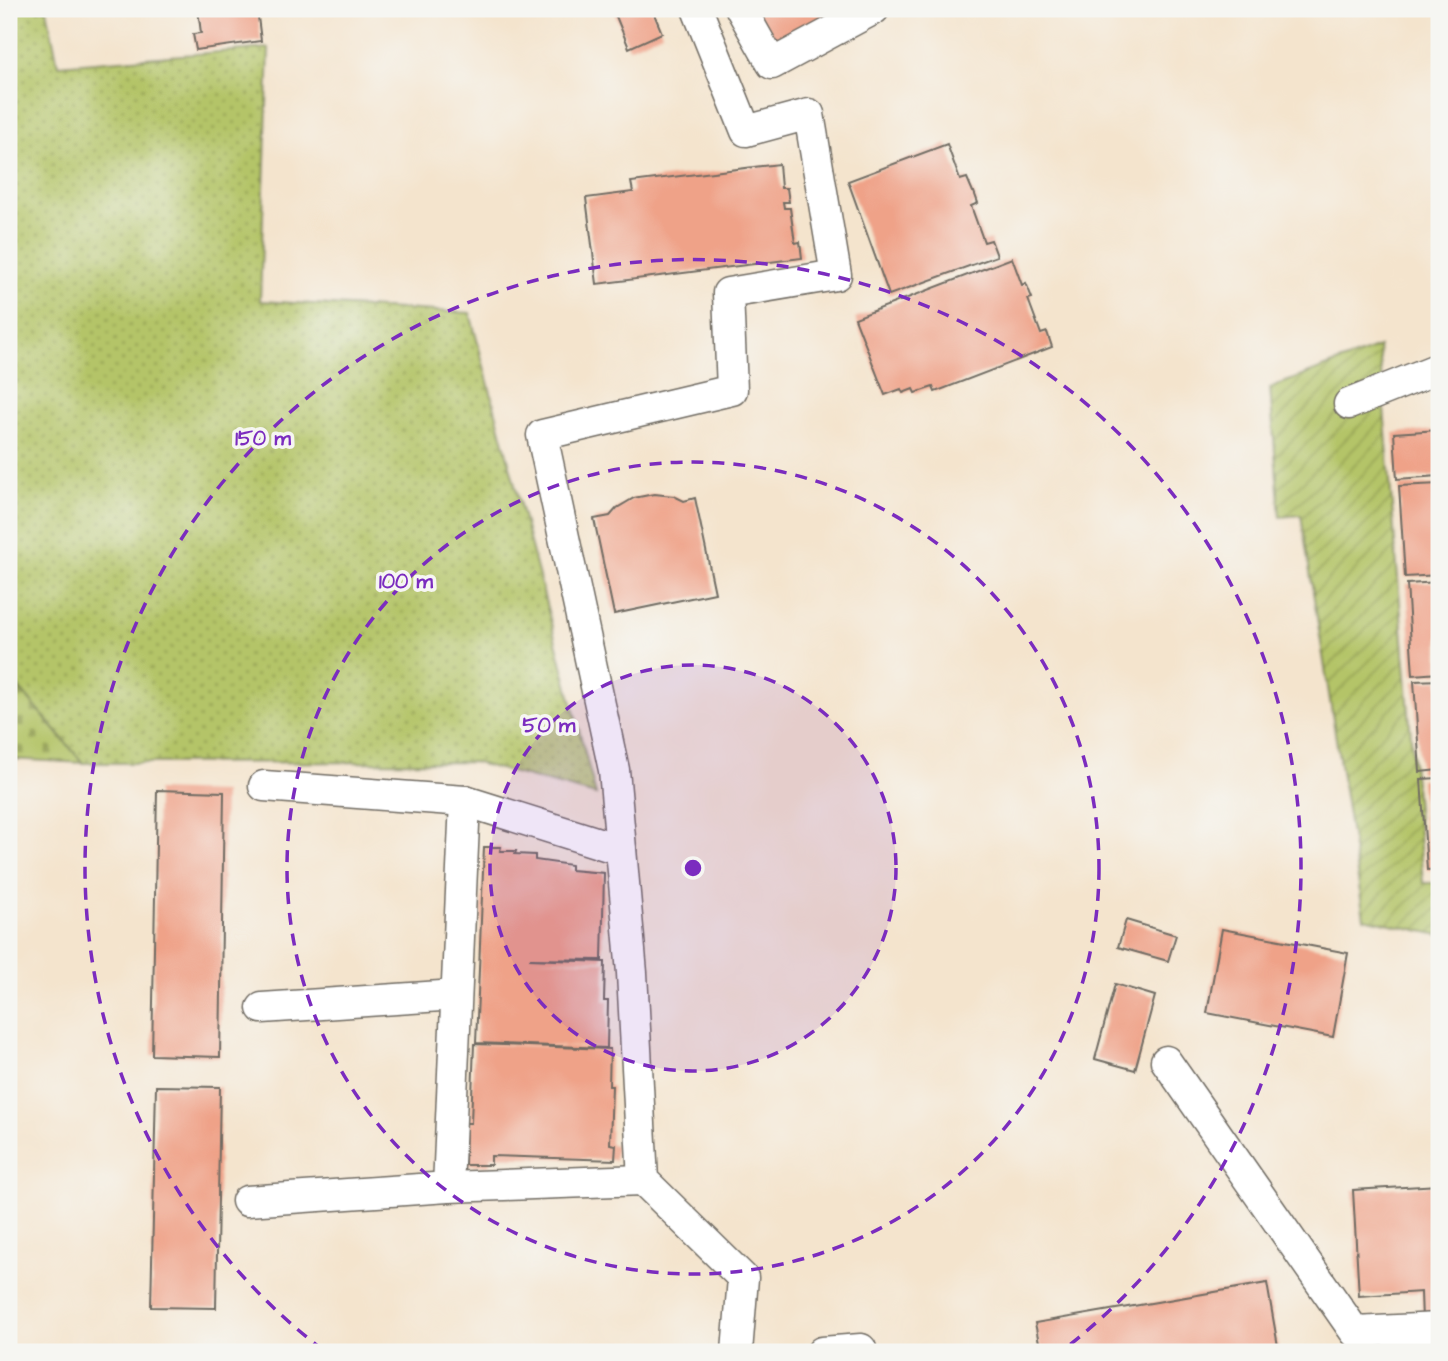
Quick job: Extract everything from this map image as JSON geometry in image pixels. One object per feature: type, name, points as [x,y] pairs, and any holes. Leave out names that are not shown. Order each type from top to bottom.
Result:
[{"type":"street","points":[[737,1352],[743,1278],[643,1180],[632,973],[614,770],[542,435],[732,390],[728,293],[836,275],[808,114],[746,131],[702,20],[742,11],[772,64],[874,9]]},
{"type":"street","points":[[1349,404],[1439,368]]},
{"type":"street","points":[[264,786],[465,801],[621,850]]},
{"type":"street","points":[[448,1187],[465,801]]},
{"type":"street","points":[[262,1008],[456,995]]},
{"type":"street","points":[[1167,1061],[1355,1332],[1439,1328]]},
{"type":"street","points":[[247,1202],[448,1187],[643,1180]]},
{"type":"street","points":[[822,1352],[861,1349],[861,1352]]},
{"type":"green space","points":[[9,9],[47,9],[58,65],[269,48],[260,301],[470,313],[596,795],[473,762],[83,763],[9,676]]},
{"type":"green space","points":[[1379,347],[1423,883],[1439,883],[1439,935],[1364,918],[1301,515],[1280,517],[1270,388]]},
{"type":"green space","points":[[9,676],[83,763],[9,759]]},
{"type":"building","points":[[198,9],[257,9],[261,41],[196,50],[193,34],[201,33]]},
{"type":"building","points":[[613,9],[652,9],[662,33],[629,48]]},
{"type":"building","points":[[754,9],[851,9],[776,49]]},
{"type":"building","points":[[947,144],[960,180],[967,178],[974,192],[978,203],[971,206],[984,242],[991,240],[997,256],[889,295],[848,181]]},
{"type":"building","points":[[779,164],[781,188],[787,188],[789,202],[783,202],[784,208],[790,208],[795,243],[800,242],[802,258],[597,284],[586,198],[633,192],[631,182]]},
{"type":"building","points":[[1012,258],[1022,285],[1026,283],[1032,298],[1028,299],[1041,334],[1047,332],[1052,347],[935,392],[933,387],[915,393],[913,389],[903,393],[901,389],[885,395],[855,318]]},
{"type":"building","points":[[1439,430],[1439,476],[1397,479],[1394,433]]},
{"type":"building","points":[[1439,484],[1439,575],[1405,577],[1399,486]]},
{"type":"building","points":[[654,494],[674,496],[684,501],[695,498],[715,593],[614,614],[594,519],[610,516],[617,508],[634,498]]},
{"type":"building","points":[[1439,582],[1439,673],[1413,675],[1407,584]]},
{"type":"building","points":[[1439,680],[1439,770],[1420,772],[1414,681]]},
{"type":"building","points":[[1439,778],[1439,869],[1427,870],[1421,779]]},
{"type":"building","points":[[157,790],[224,792],[220,1057],[152,1055]]},
{"type":"building","points":[[484,847],[501,847],[500,851],[535,855],[535,860],[571,865],[571,870],[604,873],[602,960],[529,959],[605,962],[607,1048],[476,1043]]},
{"type":"building","points":[[1126,920],[1176,935],[1168,961],[1118,947]]},
{"type":"building","points":[[1222,929],[1348,953],[1333,1037],[1207,1013]]},
{"type":"building","points":[[1115,984],[1155,996],[1135,1070],[1095,1059]]},
{"type":"building","points":[[474,1044],[610,1049],[610,1144],[616,1145],[615,1160],[491,1156],[491,1165],[465,1165],[466,1123],[471,1123]]},
{"type":"building","points":[[156,1086],[220,1087],[216,1308],[151,1307]]},
{"type":"building","points":[[1439,1185],[1439,1320],[1422,1320],[1421,1292],[1359,1296],[1353,1190]]},
{"type":"building","points":[[1267,1283],[1279,1352],[1041,1352],[1035,1323]]}]
